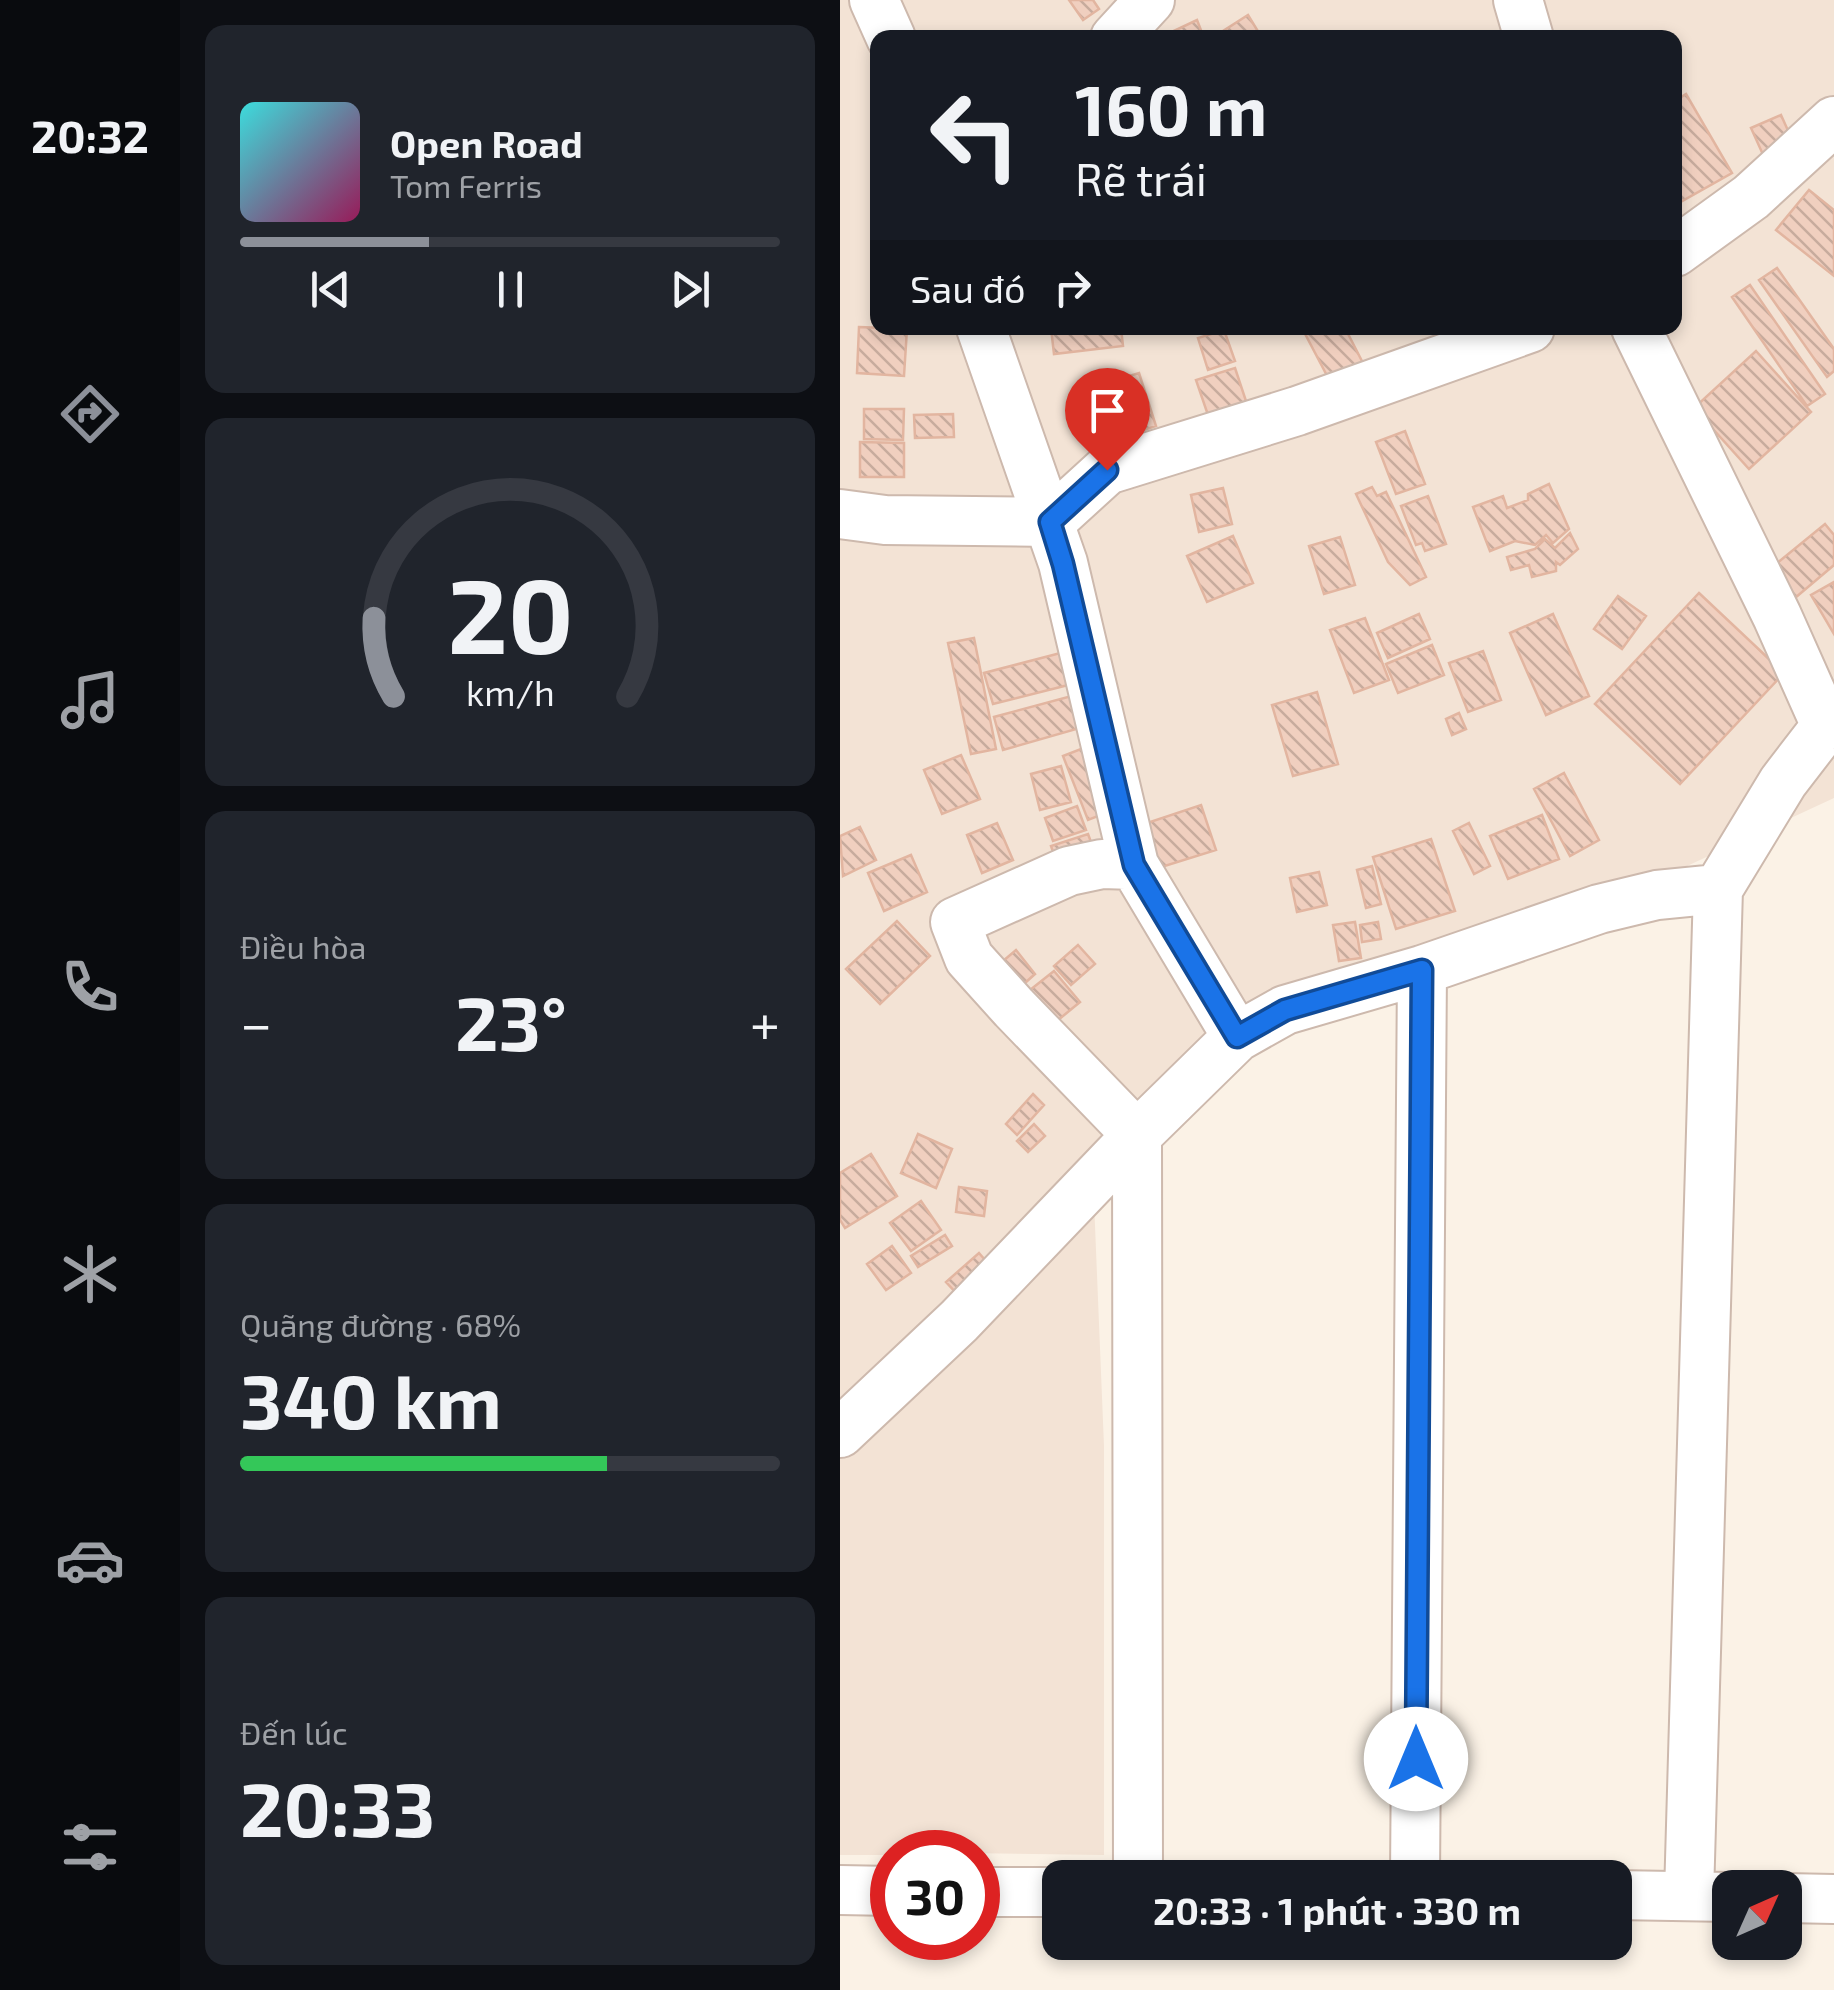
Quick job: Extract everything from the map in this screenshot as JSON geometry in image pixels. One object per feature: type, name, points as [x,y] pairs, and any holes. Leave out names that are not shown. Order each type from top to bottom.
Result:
[{"type":"street","points":[[874,0],[887,30]]},
{"type":"street","points":[[1122,30],[1150,0]]},
{"type":"street","points":[[1518,0],[1527,30]]},
{"type":"street","points":[[1682,247],[1751,197],[1834,121]]},
{"type":"street","points":[[983,335],[1063,564],[1134,865],[1237,1037]]},
{"type":"street","points":[[840,514],[884,520],[1050,522],[1107,470],[1296,411],[1510,335]]},
{"type":"street","points":[[1632,1895],[1710,1896],[1718,889],[1783,782],[1830,724],[1639,335]]},
{"type":"street","points":[[1134,865],[1102,864],[1069,871],[955,922],[969,958],[1137,1135],[1138,1860]]},
{"type":"street","points":[[840,1433],[958,1321],[1237,1037],[1285,1010],[1422,970],[1599,909],[1657,895],[1718,889]]},
{"type":"street","points":[[1415,1860],[1422,970]]},
{"type":"street","points":[[840,1890],[870,1891]]},
{"type":"street","points":[[1000,1892],[1042,1892]]},
{"type":"street","points":[[1802,1898],[1834,1899]]},
{"type":"shaded area","points":[[840,0],[1834,0],[1834,798],[1674,872],[1248,1003],[1092,1152],[1104,1446],[1104,1855],[1000,1854],[1000,1830],[870,1830],[870,1855],[840,1855]]},
{"type":"building","points":[[1069,0],[1093,0],[1099,9],[1083,20]]},
{"type":"building","points":[[1248,15],[1257,30],[1225,30]]},
{"type":"building","points":[[1197,20],[1201,30],[1176,30]]},
{"type":"building","points":[[1686,94],[1732,173],[1682,201],[1682,97]]},
{"type":"building","points":[[1781,115],[1794,144],[1765,159],[1751,128]]},
{"type":"building","points":[[1809,190],[1834,210],[1834,276],[1776,230]]},
{"type":"building","points":[[1777,268],[1834,349],[1834,371],[1827,377],[1759,280]]},
{"type":"building","points":[[1750,285],[1825,394],[1807,406],[1732,297]]},
{"type":"building","points":[[859,327],[870,327],[870,335],[907,335],[904,376],[857,373]]},
{"type":"building","points":[[1052,335],[1122,335],[1123,346],[1054,354]]},
{"type":"building","points":[[1226,335],[1235,361],[1208,370],[1198,338]]},
{"type":"building","points":[[1306,335],[1349,335],[1366,369],[1333,387]]},
{"type":"building","points":[[1756,351],[1811,412],[1749,469],[1694,408]]},
{"type":"building","points":[[1235,368],[1248,407],[1210,421],[1196,380]]},
{"type":"building","points":[[1139,373],[1156,426],[1126,436],[1109,382]]},
{"type":"building","points":[[864,409],[904,409],[903,440],[864,439]]},
{"type":"building","points":[[953,414],[954,437],[915,438],[914,415]]},
{"type":"building","points":[[1405,431],[1425,484],[1396,494],[1376,442]]},
{"type":"building","points":[[860,442],[904,443],[904,477],[860,477]]},
{"type":"building","points":[[1549,484],[1569,529],[1553,543],[1546,535],[1535,545],[1515,541],[1490,551],[1473,507],[1503,496],[1507,508],[1528,500],[1528,494]]},
{"type":"building","points":[[1372,487],[1377,496],[1386,492],[1426,577],[1410,585],[1388,562],[1356,494]]},
{"type":"building","points":[[1223,488],[1232,524],[1199,532],[1191,495]]},
{"type":"building","points":[[1428,496],[1446,544],[1425,551],[1422,543],[1416,545],[1401,506]]},
{"type":"building","points":[[1825,524],[1834,535],[1834,565],[1795,598],[1770,569]]},
{"type":"building","points":[[1570,533],[1578,549],[1560,565],[1556,562],[1556,571],[1532,577],[1529,565],[1511,570],[1507,557],[1535,549],[1545,539],[1555,548]]},
{"type":"building","points":[[1233,536],[1253,583],[1207,602],[1187,556]]},
{"type":"building","points":[[1340,537],[1355,585],[1324,594],[1309,546]]},
{"type":"building","points":[[1834,582],[1834,634],[1811,595]]},
{"type":"building","points":[[1699,593],[1784,673],[1680,784],[1595,704]]},
{"type":"building","points":[[1618,596],[1646,616],[1622,649],[1594,629]]},
{"type":"building","points":[[1419,614],[1430,639],[1388,658],[1377,633]]},
{"type":"building","points":[[1553,614],[1589,696],[1546,715],[1510,633]]},
{"type":"building","points":[[1365,618],[1389,680],[1354,693],[1330,630]]},
{"type":"building","points":[[974,638],[996,749],[971,754],[948,643]]},
{"type":"building","points":[[1432,645],[1444,675],[1398,693],[1386,664]]},
{"type":"building","points":[[1068,651],[1076,683],[993,704],[984,673]]},
{"type":"building","points":[[1483,651],[1501,700],[1468,712],[1449,663]]},
{"type":"building","points":[[1317,692],[1338,764],[1293,776],[1272,705]]},
{"type":"building","points":[[1079,694],[1087,726],[1003,750],[994,717]]},
{"type":"building","points":[[1459,713],[1466,729],[1452,735],[1446,719]]},
{"type":"building","points":[[1091,745],[1116,809],[1088,820],[1063,756]]},
{"type":"building","points":[[961,755],[980,799],[942,814],[924,770]]},
{"type":"building","points":[[1061,766],[1071,802],[1040,810],[1031,774]]},
{"type":"building","points":[[1564,773],[1599,840],[1570,856],[1534,789]]},
{"type":"building","points":[[1201,805],[1216,850],[1152,870],[1138,826]]},
{"type":"building","points":[[1077,806],[1086,830],[1053,841],[1045,818]]},
{"type":"building","points":[[1542,815],[1559,859],[1508,879],[1490,836]]},
{"type":"building","points":[[997,823],[1013,860],[982,873],[967,835]]},
{"type":"building","points":[[1469,823],[1490,866],[1474,874],[1453,831]]},
{"type":"building","points":[[860,827],[876,860],[843,876],[840,836]]},
{"type":"building","points":[[1088,834],[1095,853],[1058,866],[1051,846]]},
{"type":"building","points":[[1431,839],[1455,911],[1396,929],[1373,857]]},
{"type":"building","points":[[911,855],[927,892],[884,911],[868,873]]},
{"type":"building","points":[[1372,866],[1381,904],[1366,908],[1357,870]]},
{"type":"building","points":[[1319,872],[1327,905],[1297,912],[1290,878]]},
{"type":"building","points":[[897,921],[930,956],[880,1004],[846,969]]},
{"type":"building","points":[[1355,922],[1361,958],[1339,961],[1333,925]]},
{"type":"building","points":[[1378,922],[1381,939],[1362,942],[1360,925]]},
{"type":"building","points":[[1078,945],[1095,964],[1071,985],[1054,966]]},
{"type":"building","points":[[1016,950],[1035,974],[1016,991],[996,967]]},
{"type":"building","points":[[1054,971],[1080,1002],[1046,1030],[1020,998]]},
{"type":"building","points":[[1033,1094],[1044,1105],[1017,1135],[1006,1124]]},
{"type":"building","points":[[1034,1124],[1045,1136],[1028,1152],[1017,1141]]},
{"type":"building","points":[[918,1134],[952,1149],[936,1188],[901,1173]]},
{"type":"building","points":[[871,1154],[897,1196],[845,1228],[840,1220],[840,1173]]},
{"type":"building","points":[[959,1187],[987,1191],[984,1216],[956,1212]]},
{"type":"building","points":[[921,1201],[941,1230],[911,1251],[890,1223]]},
{"type":"building","points":[[945,1235],[952,1246],[918,1267],[911,1256]]},
{"type":"building","points":[[892,1246],[911,1273],[886,1290],[867,1264]]},
{"type":"building","points":[[979,1253],[991,1267],[959,1296],[946,1282]]},
{"type":"route","points":[[1107,470],[1050,522],[1134,865],[1237,1037],[1285,1010],[1422,970],[1416,1759]]}]
